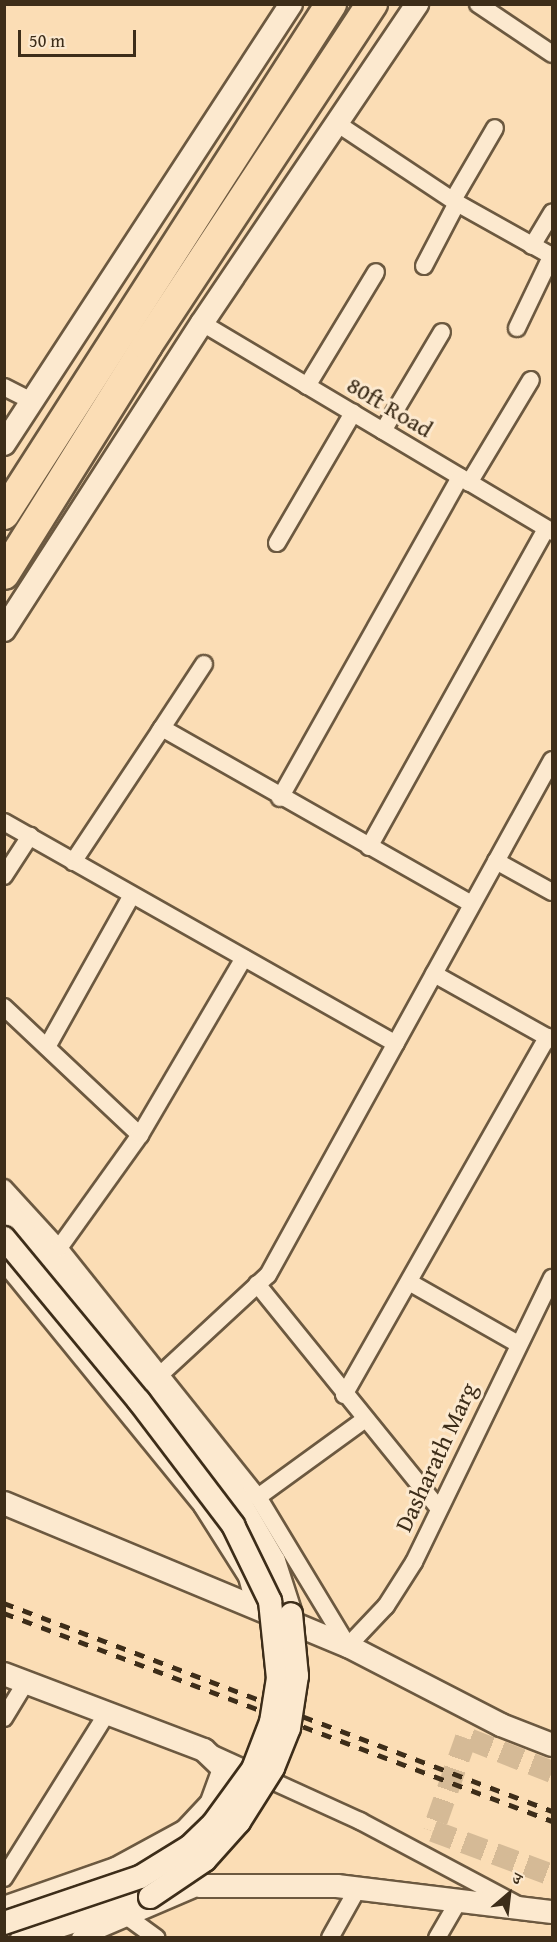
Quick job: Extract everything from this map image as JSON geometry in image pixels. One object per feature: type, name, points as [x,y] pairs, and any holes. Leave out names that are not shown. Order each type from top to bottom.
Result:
[{"type":"highway","points":[[4,514],[330,4]]},
{"type":"highway","points":[[4,574],[147,345],[372,4]]},
{"type":"street","points":[[4,630],[202,323],[417,4]]},
{"type":"street","points":[[478,4],[552,54]]},
{"type":"street","points":[[4,444],[285,6]]},
{"type":"street","points":[[338,124],[455,201],[532,246],[552,255],[517,328]]},
{"type":"street","points":[[424,266],[455,201],[495,128]]},
{"type":"street","points":[[532,246],[552,213]]},
{"type":"street","points":[[307,386],[376,272]]},
{"type":"street","name":"80ft Road","points":[[202,323],[549,531]]},
{"type":"street","points":[[383,432],[442,332]]},
{"type":"street","points":[[280,798],[464,480],[531,380]]},
{"type":"street","points":[[4,387],[33,402]]},
{"type":"street","points":[[277,543],[352,413]]},
{"type":"street","points":[[369,847],[549,531]]},
{"type":"street","points":[[73,862],[204,664]]},
{"type":"street","points":[[160,731],[472,904]]},
{"type":"street","points":[[162,1373],[268,1275],[552,760]]},
{"type":"street","points":[[4,822],[396,1044]]},
{"type":"street","points":[[4,876],[30,837]]},
{"type":"street","points":[[496,861],[552,892]]},
{"type":"street","points":[[47,1047],[132,895]]},
{"type":"street","points":[[59,1248],[141,1135],[244,958]]},
{"type":"street","points":[[344,1395],[550,1039],[434,974]]},
{"type":"street","points":[[4,1007],[141,1135]]},
{"type":"street","points":[[4,1188],[59,1248],[162,1373],[258,1497],[348,1646]]},
{"type":"street","points":[[4,1208],[141,1369],[236,1496],[274,1562],[291,1614],[297,1676],[288,1728],[273,1768],[239,1822],[206,1860],[150,1897],[22,1938]]},
{"type":"street","points":[[4,1238],[139,1401],[232,1525],[270,1601],[278,1678],[272,1722],[253,1769],[213,1824],[189,1846],[140,1877],[4,1923]]},
{"type":"street","points":[[4,1263],[202,1506],[247,1577],[254,1604]]},
{"type":"street","name":"Dasharath Marg","points":[[348,1646],[386,1606],[414,1562],[437,1506],[552,1278]]},
{"type":"street","points":[[409,1282],[518,1344]]},
{"type":"street","points":[[257,1284],[364,1420],[437,1506]]},
{"type":"street","points":[[258,1497],[364,1420]]},
{"type":"street","points":[[4,1503],[254,1604],[348,1646],[501,1725],[552,1745]]},
{"type":"street","points":[[4,1674],[204,1750],[360,1821],[525,1908]]},
{"type":"street","points":[[4,1718],[26,1682]]},
{"type":"street","points":[[4,1878],[107,1713]]},
{"type":"street","points":[[4,1908],[134,1859],[186,1831],[211,1804],[224,1769],[204,1750]]},
{"type":"street","points":[[134,1859],[201,1886],[358,1888],[552,1912]]},
{"type":"street","points":[[80,1937],[201,1886]]},
{"type":"street","points":[[330,1938],[358,1888]]},
{"type":"street","points":[[437,1938],[459,1900]]},
{"type":"street","points":[[129,1918],[157,1938]]},
{"type":"tunnel","points":[[552,1772],[466,1738],[433,1831],[552,1875]]},
{"type":"railway","points":[[4,1603],[552,1811]]},
{"type":"railway","points":[[4,1613],[552,1821]]}]
